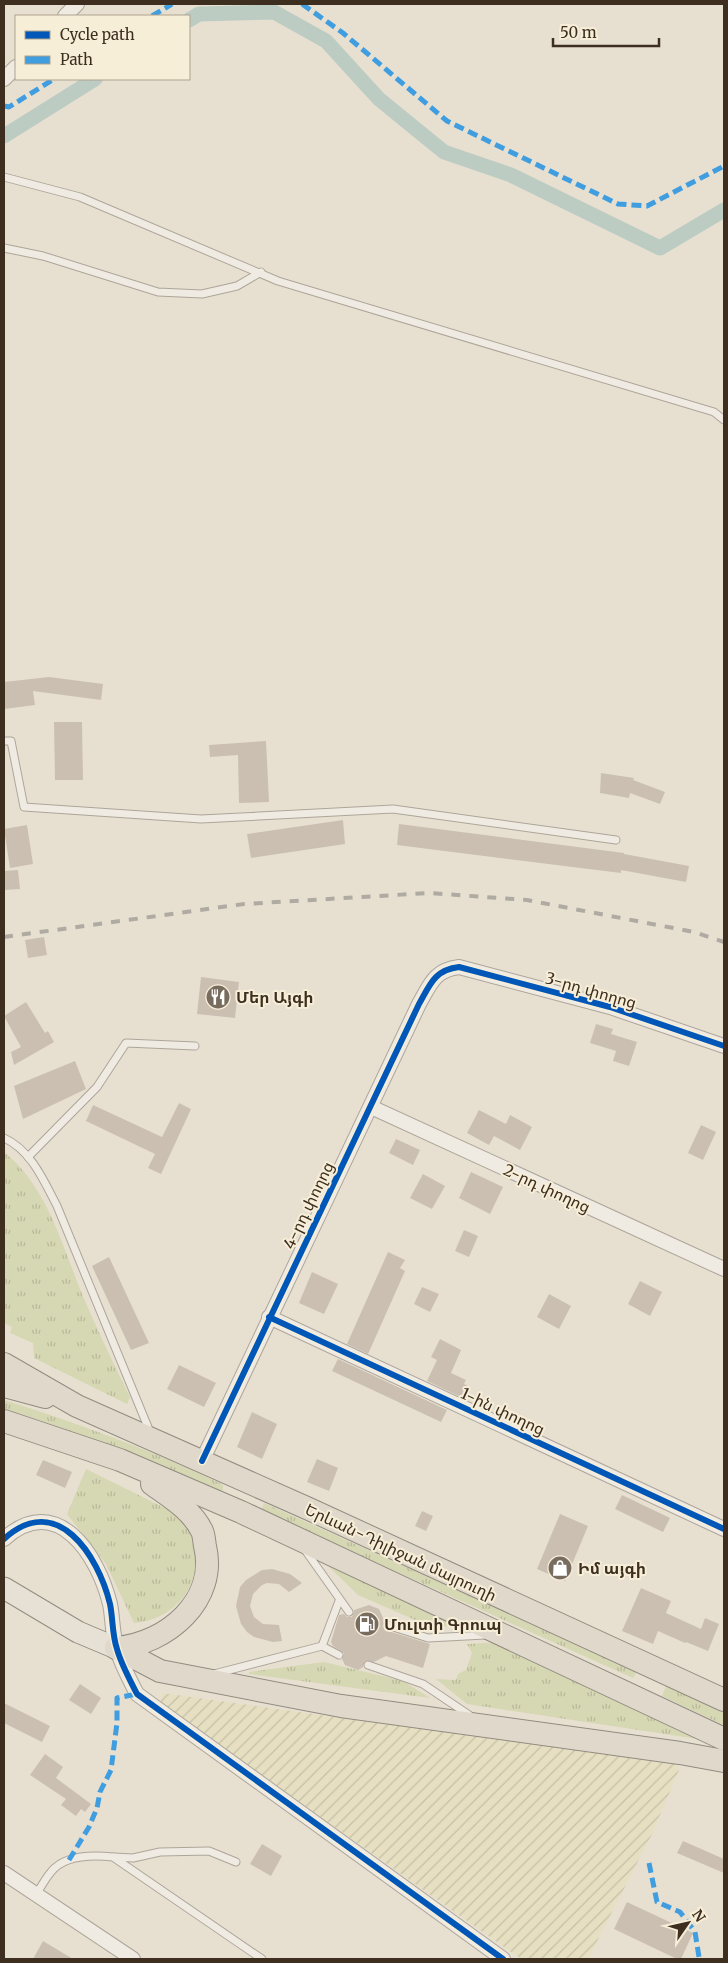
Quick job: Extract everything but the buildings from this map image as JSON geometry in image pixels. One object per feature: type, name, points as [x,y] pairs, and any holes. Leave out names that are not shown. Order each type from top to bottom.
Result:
[{"type":"highway","points":[[4,1364],[77,1406]]},
{"type":"highway","points":[[4,1386],[77,1406]]},
{"type":"highway","name":"Երևան-Դիլիջան մայրուղի","points":[[77,1406],[152,1438],[654,1668],[723,1697]]},
{"type":"highway","points":[[4,1421],[120,1460],[184,1508],[202,1531],[208,1559],[206,1580],[198,1600],[183,1618],[166,1632],[129,1647],[116,1648]]},
{"type":"highway","name":"Երևան-Դիլիջան մայրուղի","points":[[120,1460],[241,1512],[724,1739]]},
{"type":"highway","points":[[241,1512],[237,1503],[238,1494],[244,1487],[255,1485]]},
{"type":"highway","points":[[116,1648],[160,1671],[341,1706],[482,1724],[724,1761]]},
{"type":"highway","points":[[639,1698],[649,1695],[656,1688],[657,1678],[654,1668]]},
{"type":"main road","points":[[4,1588],[78,1632],[116,1648]]},
{"type":"street","points":[[66,15],[77,4]]},
{"type":"street","points":[[4,79],[15,68]]},
{"type":"street","name":"3-րդ փողոց","points":[[449,968],[458,967],[610,1008],[724,1046]]},
{"type":"street","name":"4-րդ փողոց","points":[[202,1461],[419,1004],[440,972],[449,968]]},
{"type":"street","name":"2-րդ փողոց","points":[[371,1107],[724,1269]]},
{"type":"street","name":"1-ին փողոց","points":[[269,1317],[724,1529]]},
{"type":"street","points":[[4,1539],[14,1529],[33,1523],[46,1523],[60,1525],[82,1543],[97,1566],[110,1604],[116,1648],[137,1694],[502,1959]]},
{"type":"street","points":[[4,1873],[133,1959]]},
{"type":"lane","points":[[4,177],[80,197],[278,280],[714,412],[724,420]]},
{"type":"lane","points":[[4,248],[44,256],[158,292],[202,294],[237,286],[261,272]]},
{"type":"lane","points":[[4,741],[11,742],[24,808],[200,819],[393,809],[616,840]]},
{"type":"lane","points":[[28,1157],[97,1087],[126,1043],[195,1046]]},
{"type":"lane","points":[[4,1138],[28,1157],[40,1174],[57,1206],[152,1438]]},
{"type":"lane","points":[[296,1538],[339,1601],[349,1612]]},
{"type":"lane","points":[[322,1646],[339,1601]]},
{"type":"lane","points":[[387,1625],[428,1638],[500,1634]]},
{"type":"lane","points":[[199,1678],[322,1646],[339,1655]]},
{"type":"lane","points":[[368,1665],[423,1684],[482,1724]]},
{"type":"lane","points":[[36,1895],[52,1870],[69,1860],[90,1855],[133,1858],[160,1852],[209,1851],[236,1862]]},
{"type":"lane","points":[[113,1857],[262,1959]]},
{"type":"shaded area","points":[[162,1693],[377,1723],[674,1760],[679,1770],[652,1834],[588,1959],[521,1959],[164,1706],[161,1702]]},
{"type":"green space","points":[[4,1152],[32,1182],[52,1217],[82,1294],[130,1397],[127,1404],[34,1358],[33,1343],[10,1333],[12,1327],[4,1323]]},
{"type":"green space","points":[[4,1400],[140,1448],[220,1483],[223,1485],[223,1490],[218,1492],[112,1446],[4,1409]]},
{"type":"green space","points":[[86,1469],[171,1511],[186,1527],[194,1544],[196,1562],[193,1579],[185,1595],[172,1609],[155,1618],[134,1623],[106,1564],[67,1514]]},
{"type":"green space","points":[[264,1503],[637,1671],[633,1678],[261,1511]]},
{"type":"green space","points":[[319,1557],[472,1625],[431,1627],[358,1595]]},
{"type":"green space","points":[[503,1642],[704,1740],[467,1704],[436,1679],[456,1680],[458,1674],[466,1670],[472,1653],[467,1644]]},
{"type":"green space","points":[[324,1662],[403,1681],[430,1698],[249,1674],[249,1672]]},
{"type":"green space","points":[[666,1686],[724,1713],[724,1725],[662,1696]]},
{"type":"waterway","points":[[190,19],[199,14],[274,12],[326,41],[379,99],[444,152],[511,175],[660,248],[724,210]]},
{"type":"waterway","points":[[4,136],[93,80]]},
{"type":"railway","points":[[4,937],[244,904],[429,893],[527,900],[694,932],[724,942]]},
{"type":"marked path","points":[[154,15],[172,4]]},
{"type":"marked path","points":[[302,4],[343,33],[447,121],[618,204],[647,206],[724,166]]},
{"type":"marked path","points":[[4,106],[9,107],[52,80]]},
{"type":"marked path","points":[[69,1860],[89,1827],[97,1808],[100,1792],[111,1770],[117,1723],[117,1698],[137,1694]]},
{"type":"marked path","points":[[649,1863],[657,1902],[680,1912],[695,1932],[699,1957],[697,1959]]},
{"type":"cycle path","points":[[202,1461],[419,1004],[438,975],[444,971],[459,967],[610,1007],[724,1046]]},
{"type":"cycle path","points":[[269,1317],[724,1529]]},
{"type":"cycle path","points":[[4,1539],[23,1526],[41,1522],[58,1526],[72,1535],[85,1549],[96,1566],[104,1585],[110,1604],[117,1649],[137,1694],[503,1959]]},
{"type":"place","name":"Մեր Այգի","points":[[218,997]]},
{"type":"place","name":"Իմ այգի","points":[[560,1568]]},
{"type":"place","name":"Մուլտի Գրուպ","points":[[367,1624]]}]
